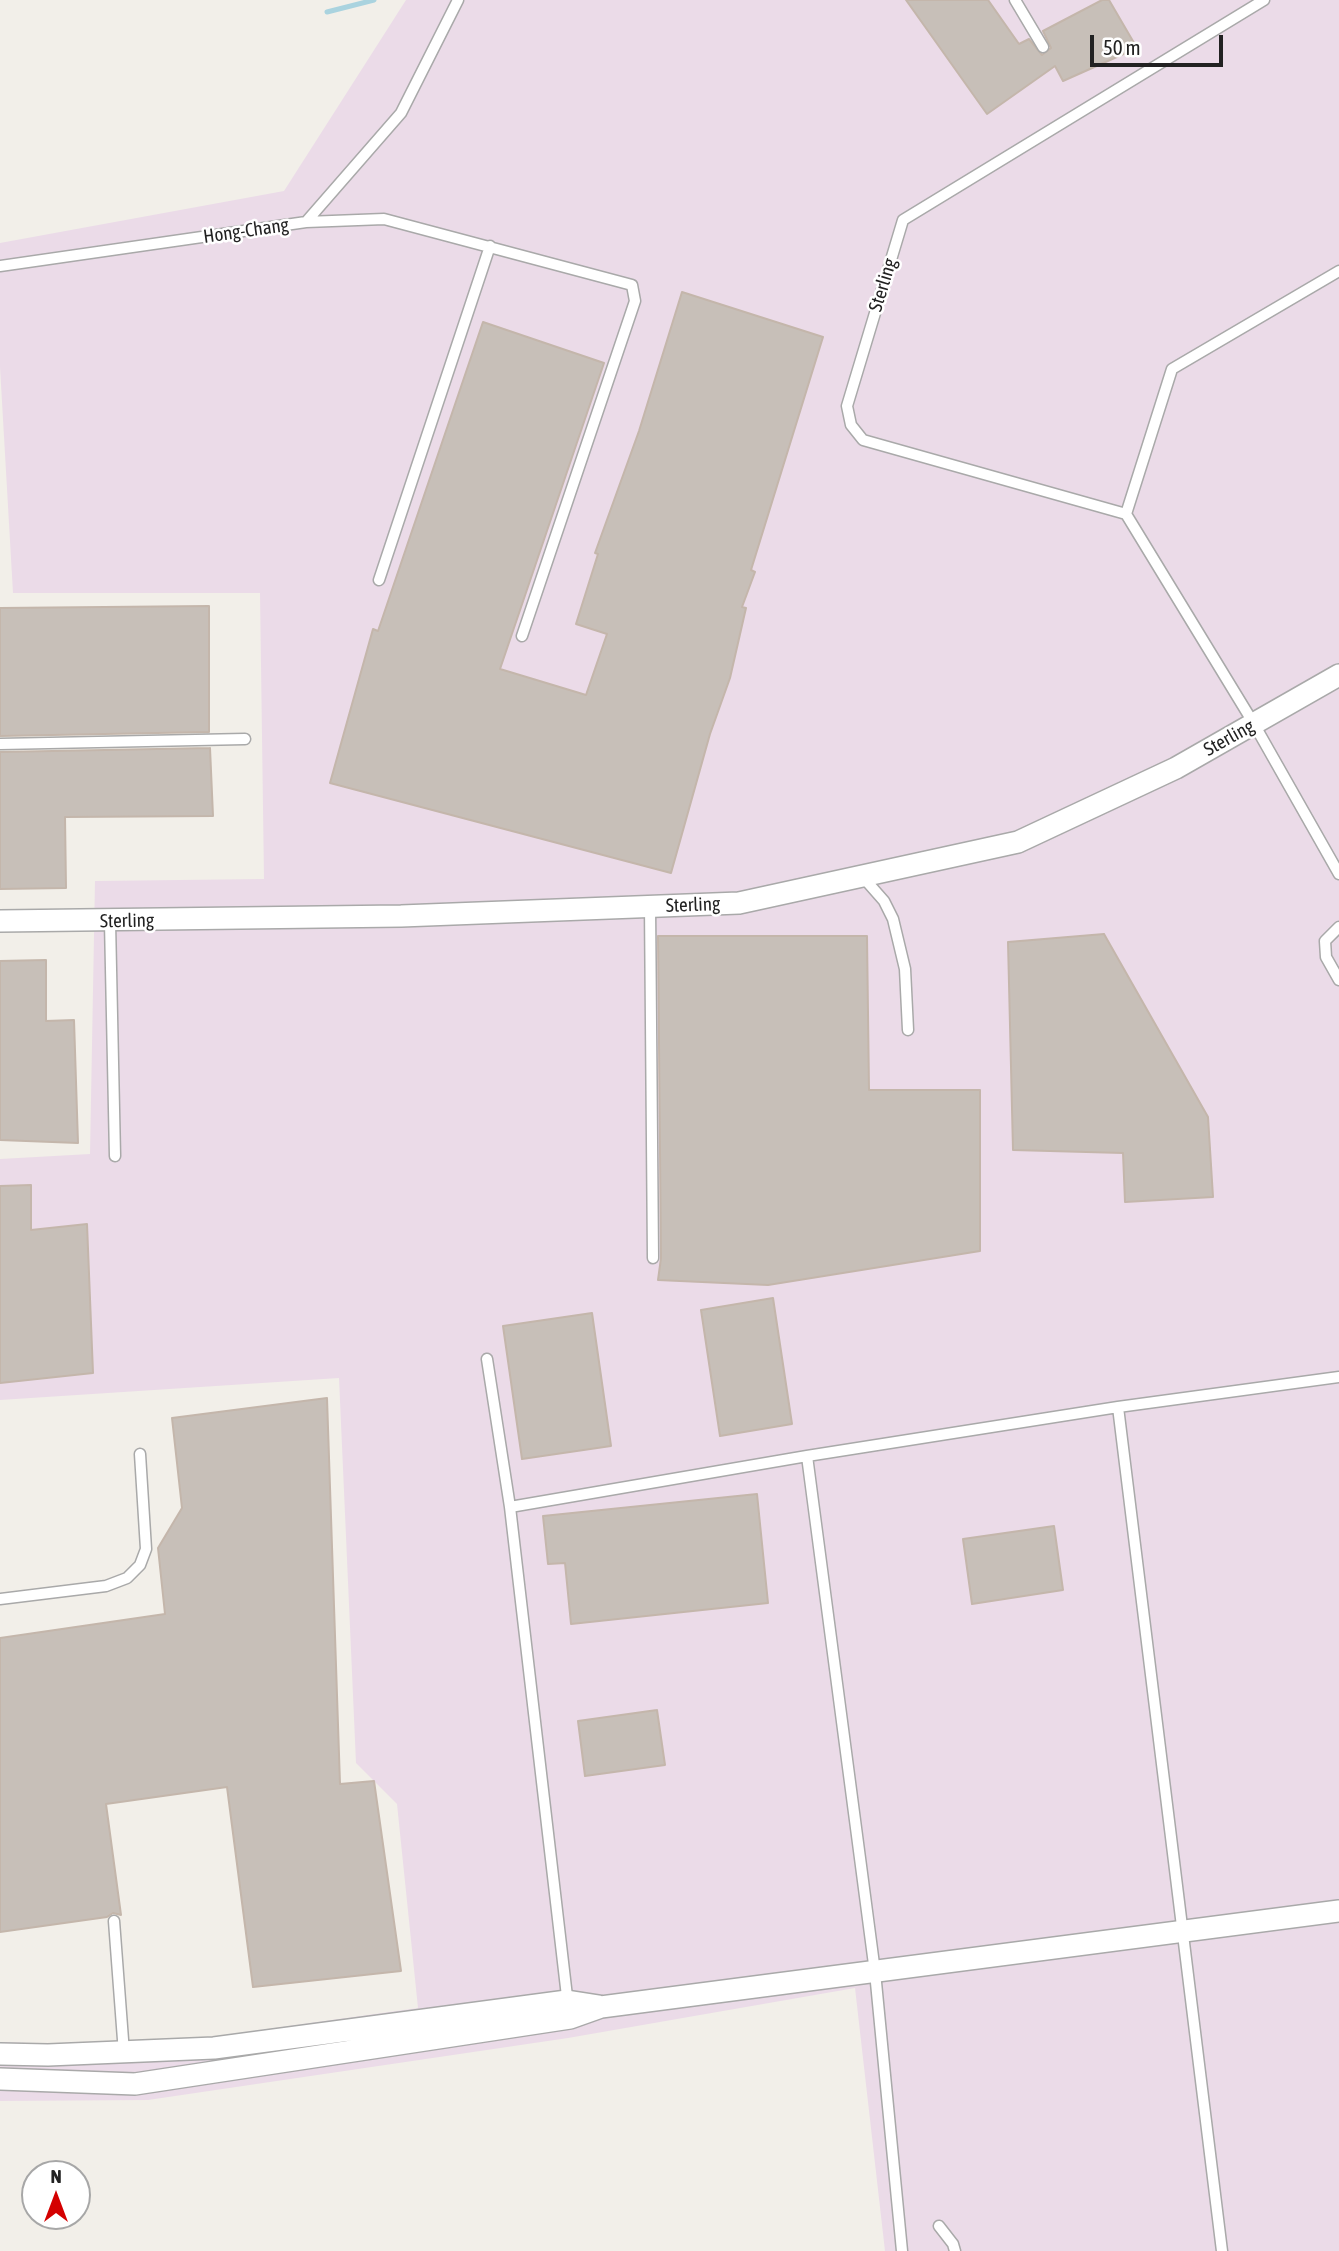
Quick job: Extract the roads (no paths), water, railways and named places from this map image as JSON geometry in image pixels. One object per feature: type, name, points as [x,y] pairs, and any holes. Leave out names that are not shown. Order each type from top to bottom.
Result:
[{"type":"street","name":"Sterling","points":[[0,921],[110,922],[739,903],[1018,842],[1176,768],[1339,675]]},
{"type":"street","points":[[0,2079],[135,2084],[218,2071],[383,2036],[569,2009],[1339,1911]]},
{"type":"street","points":[[0,2054],[124,2053],[383,2036]]},
{"type":"street","points":[[214,2048],[218,2071]]},
{"type":"street","points":[[48,2055],[48,2081]]},
{"type":"lane","name":"Hong-Chang","points":[[0,265],[306,222],[401,113],[457,0]]},
{"type":"lane","points":[[1015,0],[1043,47]]},
{"type":"lane","name":"Sterling","points":[[1126,514],[863,440],[851,425],[847,406],[902,220],[1264,0]]},
{"type":"lane","points":[[306,222],[384,219],[632,285],[635,293],[522,636]]},
{"type":"lane","points":[[379,580],[490,246]]},
{"type":"lane","points":[[1339,271],[1172,369],[1126,514],[1254,724],[1339,874]]},
{"type":"lane","points":[[0,744],[245,739]]},
{"type":"lane","points":[[862,876],[884,901],[893,919],[905,970],[908,1030]]},
{"type":"lane","points":[[650,906],[653,1258]]},
{"type":"lane","points":[[110,922],[115,1156]]},
{"type":"lane","points":[[1339,927],[1325,941],[1325,949],[1339,980]]},
{"type":"lane","points":[[487,1359],[510,1507],[569,2009]]},
{"type":"lane","points":[[510,1507],[807,1456],[1118,1407],[1339,1377]]},
{"type":"lane","points":[[1118,1407],[1222,2251]]},
{"type":"lane","points":[[0,1599],[106,1586],[127,1578],[140,1565],[146,1549],[140,1454]]},
{"type":"lane","points":[[807,1456],[875,1972],[902,2251]]},
{"type":"lane","points":[[114,1921],[124,2053]]},
{"type":"lane","points":[[939,2226],[955,2251]]},
{"type":"waterway","points":[[327,12],[374,0]]}]
